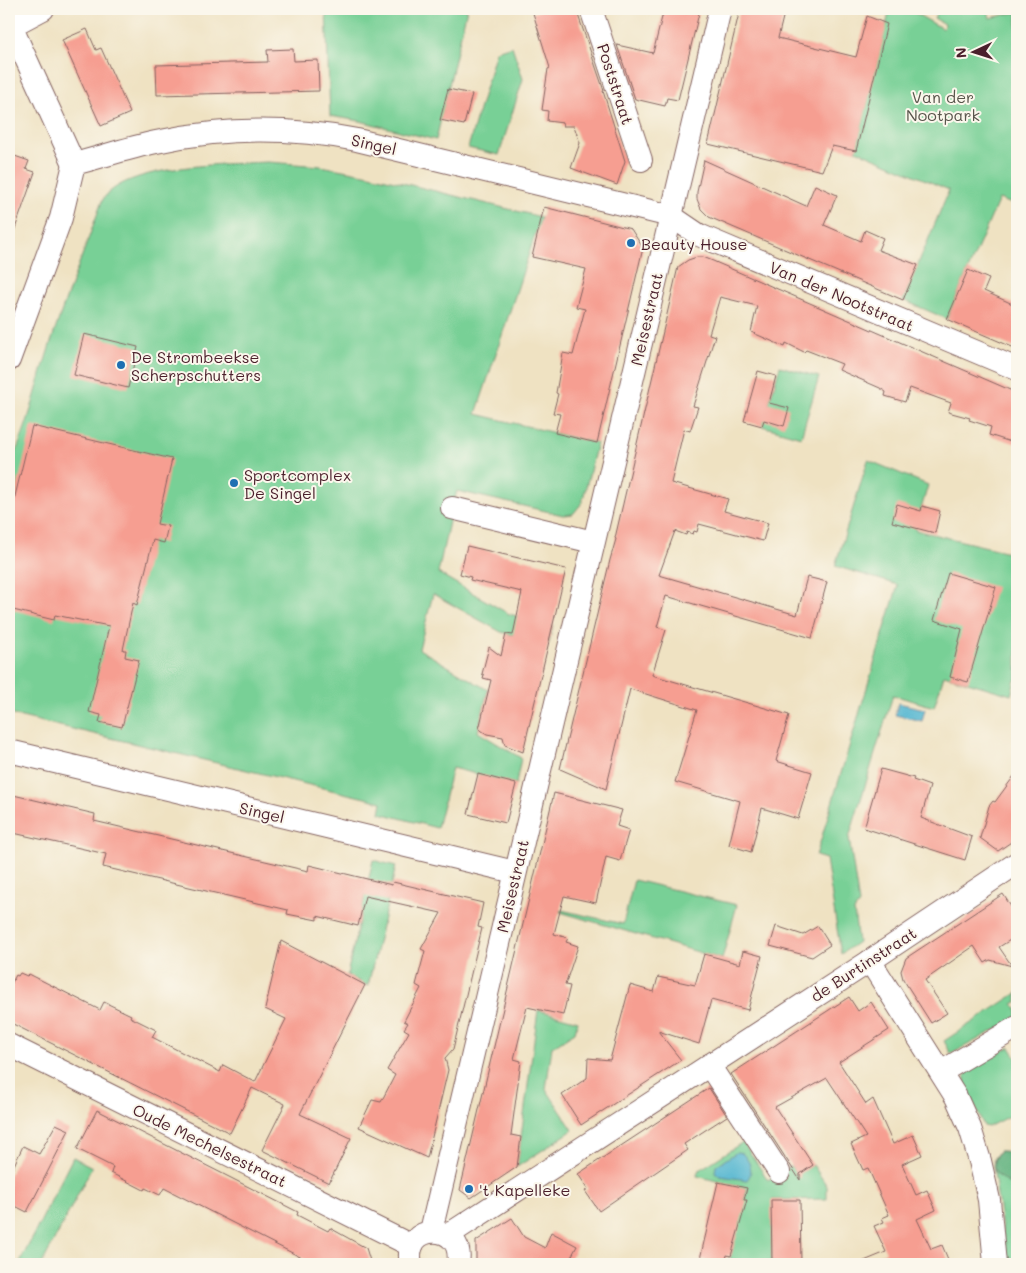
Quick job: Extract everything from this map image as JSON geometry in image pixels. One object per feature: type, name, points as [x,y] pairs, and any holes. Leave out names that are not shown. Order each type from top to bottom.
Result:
[{"type":"street","points":[[9,360],[61,218],[74,164],[12,21],[43,9]]},
{"type":"street","name":"Poststraat","points":[[590,9],[641,160]]},
{"type":"street","name":"Meisestraat","points":[[440,1233],[515,872],[720,9]]},
{"type":"street","name":"Singel","points":[[74,164],[137,146],[185,136],[245,130],[301,132],[357,140],[670,216]]},
{"type":"street","name":"Van der Nootstraat","points":[[670,216],[699,235],[1017,369]]},
{"type":"street","points":[[452,508],[593,542]]},
{"type":"street","name":"Singel","points":[[9,751],[515,872]]},
{"type":"street","name":"de Burtinstraat","points":[[411,1255],[416,1239],[440,1233],[709,1065],[870,961],[1017,862]]},
{"type":"street","points":[[870,961],[888,993],[956,1097],[970,1128],[989,1200],[995,1264]]},
{"type":"street","points":[[941,1072],[1017,1027]]},
{"type":"street","name":"Oude Mechelsestraat","points":[[9,1045],[411,1255]]},
{"type":"street","points":[[709,1065],[779,1172]]},
{"type":"street","points":[[440,1233],[458,1248],[458,1264]]},
{"type":"green space","points":[[326,9],[467,9],[436,140],[360,121],[330,116]]},
{"type":"green space","name":"Van der Nootpark","points":[[890,9],[908,9],[943,29],[944,24],[934,18],[939,9],[988,9],[990,18],[1017,12],[1017,206],[999,199],[947,319],[903,300],[949,190],[856,150]]},
{"type":"green space","points":[[512,46],[523,79],[499,155],[468,148],[496,51]]},
{"type":"green space","name":"Sportcomplex De Singel","points":[[268,162],[321,166],[370,175],[541,217],[476,414],[597,443],[582,503],[573,514],[563,515],[457,491],[438,573],[509,614],[553,625],[549,644],[501,632],[433,594],[419,649],[488,690],[478,732],[521,758],[516,784],[452,768],[437,828],[380,813],[382,802],[9,714],[9,467],[16,453],[31,408],[55,329],[102,201],[114,189],[131,180],[153,173],[204,165]]},
{"type":"green space","points":[[780,366],[819,377],[801,437],[762,426]]},
{"type":"green space","points":[[868,460],[928,485],[915,530],[1017,554],[1017,680],[1015,680],[1011,695],[944,675],[934,707],[893,695],[849,838],[859,904],[854,911],[858,942],[841,954],[826,859],[816,856],[898,585],[835,566]]},
{"type":"green space","points":[[373,860],[396,866],[368,986],[347,975]]},
{"type":"green space","points":[[634,880],[737,905],[722,959],[560,912],[561,910],[623,924]]},
{"type":"green space","points":[[1017,993],[1017,1002],[1013,1004],[1017,1008],[1017,1018],[951,1054],[944,1041]]},
{"type":"green space","points":[[538,1010],[578,1021],[575,1032],[552,1047],[546,1089],[573,1130],[517,1167]]},
{"type":"green space","points":[[1010,1047],[1017,1059],[1017,1112],[988,1127],[984,1126],[965,1084],[965,1076],[968,1071]]},
{"type":"green space","points":[[743,1142],[768,1180],[791,1166],[797,1175],[813,1165],[827,1186],[827,1199],[772,1200],[772,1264],[729,1264],[747,1189],[697,1176],[698,1171]]},
{"type":"green space","points":[[999,1151],[1017,1152],[1017,1264],[1007,1264],[993,1166],[994,1158]]},
{"type":"green space","points":[[999,1151],[1017,1152],[1017,1189],[1001,1178],[994,1169],[995,1158]]},
{"type":"green space","points":[[73,1157],[92,1167],[42,1264],[19,1264]]},
{"type":"water","points":[[898,703],[925,709],[922,721],[895,715]]},
{"type":"water","points":[[737,1152],[742,1153],[750,1166],[751,1173],[747,1180],[720,1176],[715,1172],[716,1166]]},
{"type":"building","points":[[546,9],[576,9],[625,161],[617,185],[571,168],[580,143],[574,126],[562,126],[563,123],[547,121],[548,111],[542,110],[548,69],[550,68],[533,13]]},
{"type":"building","points":[[664,9],[700,9],[678,100],[667,98],[665,106],[635,99],[617,45],[653,53]]},
{"type":"building","points":[[740,9],[785,9],[778,38],[856,57],[867,16],[887,24],[856,151],[832,146],[822,171],[708,144]]},
{"type":"building","points":[[87,29],[96,50],[101,48],[130,113],[101,126],[62,40]]},
{"type":"building","points":[[293,49],[294,61],[318,60],[319,91],[157,95],[156,65],[268,62],[267,50]]},
{"type":"building","points":[[448,89],[472,94],[464,125],[440,120]]},
{"type":"building","points":[[9,154],[29,161],[26,169],[35,172],[11,240],[9,240]]},
{"type":"building","points":[[704,160],[806,206],[815,185],[837,195],[824,225],[861,241],[865,230],[883,238],[878,250],[918,265],[903,300],[709,217],[701,209],[697,199]]},
{"type":"building","points":[[544,207],[631,229],[643,248],[597,443],[555,433],[560,414],[553,413],[558,394],[556,393],[563,353],[573,355],[585,309],[576,307],[586,269],[532,257]]},
{"type":"building","points":[[697,257],[713,261],[1017,393],[1017,444],[989,435],[991,427],[969,420],[970,418],[948,412],[951,403],[910,388],[905,402],[885,396],[886,392],[880,388],[839,370],[842,364],[806,350],[804,352],[786,343],[785,347],[751,332],[757,306],[720,297],[709,334],[715,336],[693,406],[698,407],[690,431],[684,429],[671,483],[728,499],[724,511],[768,523],[763,541],[699,524],[697,532],[694,531],[693,534],[687,532],[686,535],[675,531],[659,575],[797,615],[807,577],[827,582],[812,638],[666,596],[657,627],[666,630],[652,675],[789,715],[776,761],[812,772],[798,819],[762,808],[751,852],[729,845],[740,801],[675,782],[697,710],[630,689],[606,789],[560,769],[616,539],[678,267],[688,260]]},
{"type":"building","points":[[968,270],[989,279],[984,291],[1017,306],[1017,349],[947,319]]},
{"type":"building","points":[[84,334],[138,347],[128,388],[74,375]]},
{"type":"building","points":[[758,371],[776,376],[769,403],[789,408],[784,426],[764,420],[762,426],[744,421]]},
{"type":"building","points":[[32,426],[172,459],[157,524],[168,526],[164,543],[153,540],[137,605],[133,603],[123,650],[126,650],[125,657],[139,660],[122,727],[99,722],[101,715],[89,712],[109,626],[55,615],[54,620],[9,609],[9,521]]},
{"type":"building","points":[[897,504],[921,511],[922,506],[940,511],[935,533],[892,522]]},
{"type":"building","points":[[467,546],[566,569],[523,752],[505,745],[503,737],[487,734],[479,729],[491,680],[483,678],[484,675],[482,674],[489,647],[501,656],[506,634],[513,635],[522,592],[470,580],[471,577],[460,574]]},
{"type":"building","points":[[948,573],[996,587],[968,682],[950,677],[962,629],[934,620]]},
{"type":"building","points":[[881,769],[914,778],[913,780],[930,786],[921,818],[972,837],[965,860],[864,828]]},
{"type":"building","points":[[1017,772],[1017,838],[998,851],[980,838],[989,806],[993,801],[995,802]]},
{"type":"building","points":[[478,774],[516,784],[506,823],[468,814]]},
{"type":"building","points":[[554,793],[622,810],[617,826],[629,830],[620,861],[606,857],[596,903],[564,896],[554,934],[568,938],[566,942],[578,946],[565,985],[570,986],[563,1015],[527,1007],[514,1059],[521,1061],[511,1135],[521,1137],[517,1167],[471,1198],[460,1190]]},
{"type":"building","points":[[9,794],[95,814],[94,821],[308,871],[309,865],[392,885],[393,882],[483,903],[478,927],[482,928],[453,1049],[445,1058],[448,1070],[427,1158],[359,1127],[372,1100],[381,1102],[395,1075],[387,1070],[409,1032],[404,1029],[408,1023],[404,1021],[421,988],[416,985],[425,951],[421,949],[441,913],[365,896],[358,926],[317,916],[317,920],[287,914],[288,910],[103,867],[106,854],[9,832]]},
{"type":"building","points":[[1003,894],[1017,916],[1015,937],[999,947],[1012,966],[990,960],[985,963],[974,946],[925,980],[947,1013],[931,1023],[903,979],[901,971],[906,958]]},
{"type":"building","points":[[776,926],[803,935],[818,926],[830,945],[812,957],[770,946]]},
{"type":"building","points":[[281,941],[365,985],[300,1114],[351,1138],[329,1183],[262,1150],[285,1104],[252,1088],[230,1133],[9,1022],[9,988],[16,975],[18,976],[20,973],[27,976],[29,974],[100,1010],[104,1002],[156,1030],[152,1037],[220,1072],[223,1065],[255,1082],[286,1019],[265,1009]]},
{"type":"building","points":[[743,951],[762,956],[748,1010],[711,1000],[699,1044],[658,1031],[681,1060],[581,1125],[562,1095],[587,1078],[588,1058],[610,1060],[630,985],[654,992],[658,977],[695,985],[704,954],[740,964]]},
{"type":"building","points":[[849,997],[858,1011],[871,1002],[889,1030],[839,1062],[866,1104],[873,1099],[893,1144],[913,1135],[922,1155],[902,1164],[916,1195],[927,1190],[936,1210],[917,1219],[931,1249],[942,1245],[950,1264],[857,1264],[886,1252],[874,1226],[884,1222],[882,1218],[889,1215],[868,1168],[863,1170],[851,1144],[866,1137],[827,1078],[775,1107],[813,1165],[800,1174],[800,1180],[731,1074]]},
{"type":"building","points":[[709,1088],[727,1116],[684,1144],[688,1150],[599,1211],[585,1191],[588,1189],[578,1174]]},
{"type":"building","points":[[97,1110],[298,1212],[297,1215],[328,1231],[330,1228],[366,1248],[371,1264],[314,1264],[164,1188],[160,1195],[145,1188],[144,1190],[111,1173],[113,1167],[77,1149]]},
{"type":"building","points":[[56,1124],[69,1130],[27,1212],[9,1203],[9,1176],[23,1146],[39,1154]]},
{"type":"building","points":[[718,1182],[747,1188],[744,1200],[747,1200],[731,1256],[727,1255],[725,1264],[700,1259]]},
{"type":"building","points":[[771,1200],[800,1200],[801,1264],[772,1264]]},
{"type":"building","points":[[512,1218],[524,1237],[545,1248],[551,1232],[577,1246],[569,1261],[575,1264],[476,1264],[476,1241]]},
{"type":"place","name":"Beauty House","points":[[631,243]]},
{"type":"place","name":"De Strombeekse Scherpschutters","points":[[121,365]]},
{"type":"place","name":"Sportcomplex De Singel","points":[[234,483]]},
{"type":"place","name":"'t Kapelleke","points":[[469,1189]]}]
